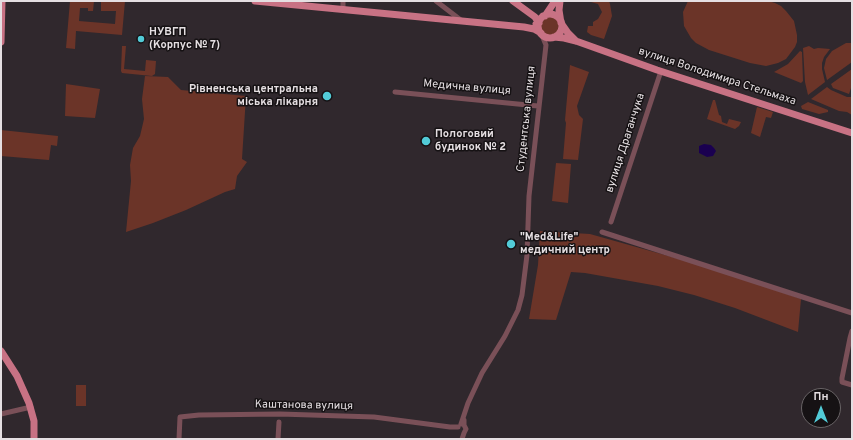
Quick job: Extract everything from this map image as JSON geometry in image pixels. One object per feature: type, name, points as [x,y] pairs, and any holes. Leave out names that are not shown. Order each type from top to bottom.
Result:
[{"type":"main road","points":[[1,42],[2,1]]},
{"type":"main road","points":[[255,1],[524,27],[534,29],[545,37],[554,38],[560,33],[562,26],[559,10],[560,1]]},
{"type":"main road","points":[[513,1],[529,12],[539,23],[541,33]]},
{"type":"main road","points":[[524,27],[539,23],[555,1]]},
{"type":"main road","points":[[529,12],[545,16],[555,16],[561,23]]},
{"type":"main road","name":"вулиця Володимира Стельмаха","points":[[561,23],[576,41]]},
{"type":"main road","name":"вулиця Володимира Стельмаха","points":[[554,38],[564,38],[576,41],[661,71],[852,133]]},
{"type":"main road","points":[[1,351],[20,383],[31,407],[34,421],[34,439]]},
{"type":"street","points":[[343,1],[343,10]]},
{"type":"street","points":[[436,1],[462,21]]},
{"type":"street","points":[[541,33],[546,45],[554,38]]},
{"type":"street","name":"Студентська вулиця","points":[[461,429],[468,403],[482,374],[505,336],[518,310],[522,295],[527,255],[529,196],[546,45]]},
{"type":"street","name":"вулиця Драганчука","points":[[611,222],[661,71]]},
{"type":"street","name":"Медична вулиця","points":[[395,92],[538,106]]},
{"type":"street","points":[[602,232],[852,313]]},
{"type":"street","points":[[852,331],[842,378],[842,382],[852,385]]},
{"type":"street","points":[[1,414],[31,407]]},
{"type":"street","name":"Каштанова вулиця","points":[[179,439],[180,417],[199,415],[280,414],[374,417],[461,429]]},
{"type":"street","points":[[278,439],[279,422]]},
{"type":"street","points":[[461,429],[462,439]]},
{"type":"shaded area","points":[[70,1],[94,1],[93,11],[88,11],[88,8],[80,8],[79,21],[115,24],[116,11],[101,11],[101,1],[125,1],[122,35],[76,31],[75,49],[66,48]]},
{"type":"shaded area","points":[[591,1],[609,1],[612,16],[604,39],[591,35],[587,32],[588,26],[593,26],[593,22],[598,19],[602,12],[598,4]]},
{"type":"shaded area","points":[[688,1],[768,1],[775,3],[781,6],[794,21],[797,35],[795,47],[786,59],[766,66],[750,63],[709,50],[696,43],[691,38],[684,26],[683,12]]},
{"type":"shaded area","points":[[546,17],[554,17],[559,22],[557,33],[554,35],[546,35],[541,30],[541,22]]},
{"type":"shaded area","points":[[846,43],[852,43],[852,62],[827,80],[824,68],[826,59],[832,51]]},
{"type":"shaded area","points":[[122,46],[126,46],[124,69],[145,71],[146,60],[156,61],[155,74],[152,76],[122,73]]},
{"type":"shaded area","points":[[809,46],[814,49],[830,49],[824,57],[822,63],[825,82],[808,95],[805,82],[803,48]]},
{"type":"shaded area","points":[[800,51],[802,52],[803,81],[801,83],[774,72],[788,64]]},
{"type":"shaded area","points":[[570,65],[589,72],[577,106],[579,115],[583,119],[578,160],[563,159]]},
{"type":"shaded area","points":[[852,69],[852,85],[849,94],[833,88],[831,84]]},
{"type":"shaded area","points":[[145,76],[168,77],[181,90],[246,96],[242,159],[247,162],[237,176],[235,189],[186,210],[126,232],[131,181],[130,165],[133,148],[140,136],[144,119],[142,99]]},
{"type":"shaded area","points":[[66,84],[100,89],[95,118],[65,116]]},
{"type":"shaded area","points":[[827,87],[847,97],[852,97],[852,115],[811,99]]},
{"type":"shaded area","points":[[713,100],[715,100],[722,122],[727,124],[729,119],[741,122],[739,126],[735,129],[707,119]]},
{"type":"shaded area","points":[[808,102],[828,110],[828,112],[819,114],[802,109],[801,106]]},
{"type":"shaded area","points":[[757,107],[773,112],[771,118],[766,117],[760,137],[751,133]]},
{"type":"shaded area","points":[[1,130],[58,136],[57,146],[51,145],[49,160],[1,156]]},
{"type":"shaded area","points":[[704,144],[711,145],[714,148],[716,151],[713,156],[707,157],[699,153],[699,146]]},
{"type":"shaded area","points":[[556,163],[571,164],[568,203],[552,201]]},
{"type":"shaded area","points":[[540,231],[590,234],[722,271],[801,299],[798,332],[735,308],[694,295],[658,286],[585,273],[571,272],[556,320],[529,319],[538,265]]},
{"type":"shaded area","points":[[76,385],[86,385],[86,406],[76,406]]},
{"type":"place","name":"НУВГП (Корпус № 7)","points":[[141,39]]},
{"type":"place","name":"Рівненська центральна міська лікарня","points":[[327,96]]},
{"type":"place","name":"Пологовий будинок № 2","points":[[426,141]]},
{"type":"place","name":"\"Med&Life\" медичний центр","points":[[511,244]]}]
